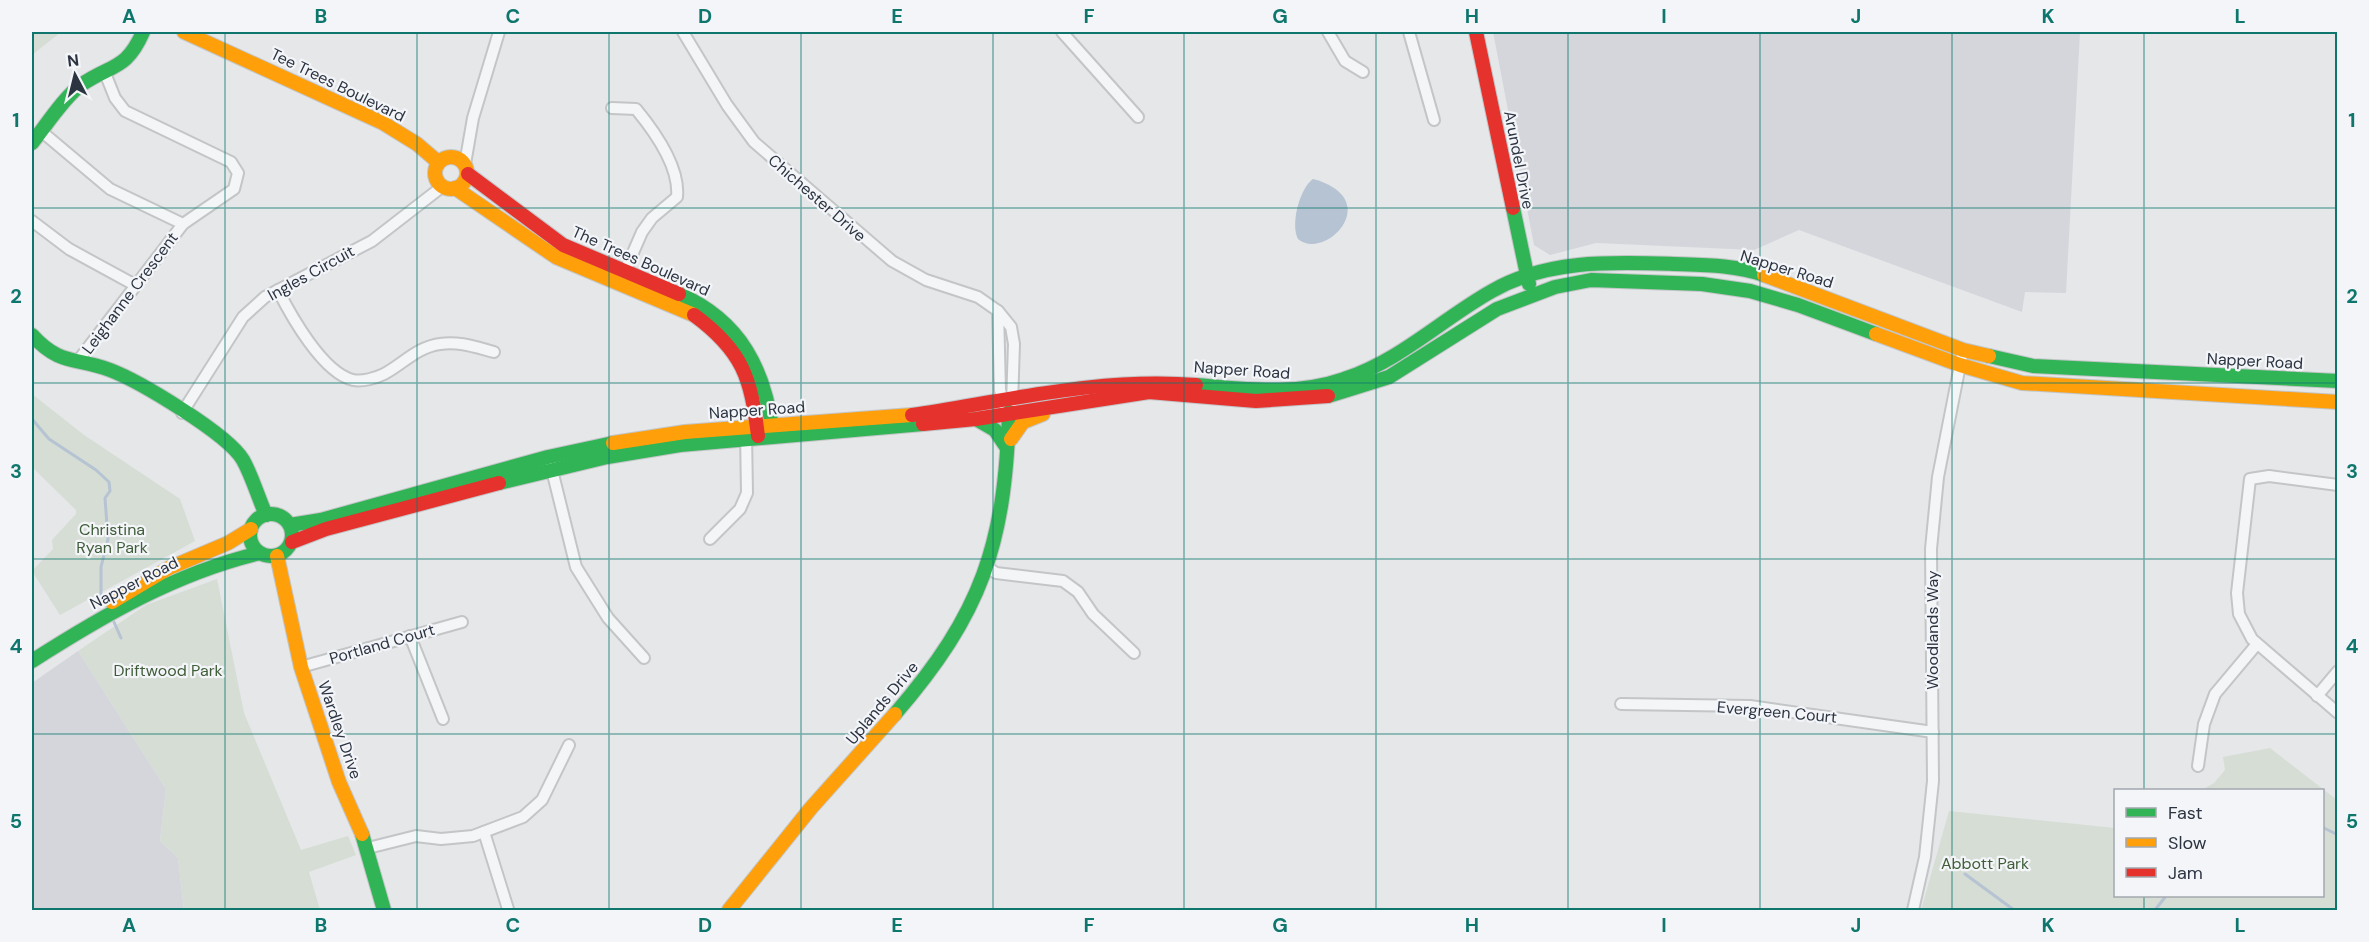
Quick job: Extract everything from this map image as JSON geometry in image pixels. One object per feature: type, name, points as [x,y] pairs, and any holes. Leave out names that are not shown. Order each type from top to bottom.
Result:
[{"type":"main road","points":[[32,143],[79,86],[126,60],[135,50],[143,32]]},
{"type":"main road","name":"Tee Trees Boulevard","points":[[184,32],[383,123],[417,144],[438,162]]},
{"type":"main road","name":"Arundel Drive","points":[[1476,32],[1532,295]]},
{"type":"main road","points":[[448,156],[454,157],[466,169],[465,181],[449,187],[435,174],[438,162],[448,156]]},
{"type":"main road","name":"The Trees Boulevard","points":[[466,169],[563,245],[705,323],[728,347],[746,374],[752,389],[752,433]]},
{"type":"main road","name":"The Trees Boulevard","points":[[449,187],[483,205],[556,257],[695,301],[727,325],[740,338],[760,369],[773,431]]},
{"type":"main road","name":"Napper Road","points":[[290,525],[321,520],[550,464],[752,433],[1008,404],[1151,381],[1276,391],[1327,384],[1370,370],[1406,350],[1482,295],[1527,276],[1580,264],[1613,262],[1711,266],[1752,272],[1963,350],[2046,367],[2337,381]]},
{"type":"main road","name":"Napper Road","points":[[773,431],[976,419],[1008,404],[1097,399],[1149,392],[1256,401],[1322,398],[1389,377],[1497,309],[1569,283],[1594,280],[1660,281],[1733,288],[1798,305],[1960,365],[2022,383],[2337,402]]},
{"type":"main road","points":[[32,335],[43,347],[64,360],[110,370],[183,413],[205,423],[242,458],[266,515]]},
{"type":"main road","points":[[1008,450],[1014,431],[1028,417],[1097,399]]},
{"type":"main road","name":"Uplands Drive","points":[[729,910],[823,794],[918,691],[972,606],[987,567],[1008,450],[1008,404]]},
{"type":"main road","points":[[976,419],[988,423],[1002,434],[1008,450]]},
{"type":"main road","name":"Napper Road","points":[[292,542],[326,529],[550,464]]},
{"type":"main road","points":[[266,515],[283,517],[290,525],[292,542],[278,556],[260,553],[251,542],[254,522],[266,515]]},
{"type":"main road","name":"Napper Road","points":[[32,652],[169,568],[228,543],[251,530]]},
{"type":"main road","name":"Napper Road","points":[[32,661],[115,609],[179,577],[229,559],[260,553]]},
{"type":"main road","name":"Wardley Drive","points":[[278,556],[301,667],[339,782],[368,848],[384,910]]},
{"type":"street","points":[[466,169],[473,118],[499,32]]},
{"type":"street","name":"Chichester Drive","points":[[683,32],[727,105],[754,142],[892,261],[926,280],[978,297],[998,311],[1008,404]]},
{"type":"street","points":[[1062,32],[1138,117]]},
{"type":"street","points":[[1328,32],[1346,61],[1363,72]]},
{"type":"street","points":[[1408,32],[1434,120]]},
{"type":"street","name":"Leighanne Crescent","points":[[77,362],[183,224],[234,189],[238,173],[231,162],[125,111],[115,98],[105,73]]},
{"type":"street","points":[[612,108],[636,109],[649,125],[678,180],[677,197],[652,218],[642,232],[623,277]]},
{"type":"street","points":[[41,131],[110,189],[183,224]]},
{"type":"street","name":"Ingles Circuit","points":[[183,413],[243,317],[278,290],[372,241],[449,187]]},
{"type":"street","points":[[32,221],[69,249],[135,285]]},
{"type":"street","points":[[278,290],[297,328],[335,371],[353,380],[367,380],[383,374],[416,351],[438,344],[458,343],[494,352]]},
{"type":"street","name":"Woodlands Way","points":[[1913,910],[1925,857],[1933,781],[1931,549],[1938,477],[1963,350]]},
{"type":"street","points":[[710,539],[744,502],[747,493],[752,433]]},
{"type":"street","points":[[550,464],[576,567],[608,618],[644,658]]},
{"type":"street","points":[[2337,485],[2269,476],[2250,479],[2237,593],[2239,614],[2252,639],[2337,713]]},
{"type":"street","points":[[987,567],[996,573],[1063,580],[1078,592],[1093,614],[1134,653]]},
{"type":"street","name":"Portland Court","points":[[301,667],[462,622]]},
{"type":"street","points":[[410,636],[443,719]]},
{"type":"street","points":[[2199,766],[2204,723],[2215,694],[2257,644]]},
{"type":"street","points":[[2317,696],[2337,671]]},
{"type":"street","name":"Evergreen Court","points":[[1621,704],[1750,706],[1933,732]]},
{"type":"street","points":[[368,848],[416,836],[441,839],[484,832],[523,817],[542,800],[553,782],[569,745]]},
{"type":"street","points":[[484,832],[508,909]]},
{"type":"shaded area","points":[[1493,32],[2080,32],[2066,293],[2025,292],[2022,312],[1799,230],[1754,250],[1596,243],[1550,255],[1534,245]]},
{"type":"shaded area","points":[[78,651],[166,789],[160,841],[178,858],[184,910],[32,910],[32,683]]},
{"type":"green space","points":[[32,32],[61,32],[32,55]]},
{"type":"green space","name":"Christina Ryan Park","points":[[32,394],[84,435],[180,499],[195,541],[60,615],[32,571],[53,549],[52,540],[76,514],[76,510],[32,467]]},
{"type":"green space","name":"Driftwood Park","points":[[217,579],[244,713],[301,850],[348,836],[356,855],[309,872],[320,910],[184,910],[178,858],[160,841],[166,789],[78,651],[146,605]]},
{"type":"green space","name":"Abbott Park","points":[[2270,748],[2323,789],[2204,789],[2214,783],[2225,770],[2223,757]]},
{"type":"green space","name":"Abbott Park","points":[[2324,790],[2337,800],[2337,910],[1921,910],[1949,811],[2114,828],[2114,897],[2324,897]]},
{"type":"water","points":[[1313,179],[1334,188],[1345,200],[1347,213],[1343,225],[1334,235],[1322,242],[1309,244],[1298,239],[1295,225],[1300,198]]},
{"type":"waterway","points":[[32,419],[49,439],[96,470],[109,482],[110,491],[105,498],[108,539],[101,567],[101,597]]},
{"type":"waterway","points":[[114,622],[121,638]]},
{"type":"waterway","points":[[2324,828],[2338,835]]},
{"type":"waterway","points":[[1965,874],[2014,910]]},
{"type":"waterway","points":[[2155,910],[2165,897]]},
{"type":"traffic: fast","points":[[32,143],[61,104],[81,85],[124,60],[137,45],[143,32]]},
{"type":"traffic: fast","points":[[1513,208],[1529,284]]},
{"type":"traffic: fast","points":[[1196,385],[1270,390],[1307,388],[1344,379],[1384,362],[1492,291],[1535,273],[1558,268],[1604,263],[1697,265],[1731,267],[1764,275]]},
{"type":"traffic: fast","points":[[1328,396],[1389,377],[1497,309],[1555,287],[1591,280],[1702,284],[1750,291],[1798,305],[1876,334]]},
{"type":"traffic: fast","points":[[679,294],[701,305],[719,318],[746,350],[764,389],[773,434]]},
{"type":"traffic: fast","points":[[32,335],[51,352],[123,376],[182,409],[202,423],[234,449],[243,460],[266,515]]},
{"type":"traffic: fast","points":[[1989,356],[2033,366],[2338,381]]},
{"type":"traffic: fast","points":[[895,714],[949,643],[983,575],[1002,501],[1009,412]]},
{"type":"traffic: fast","points":[[976,419],[995,430],[1007,448]]},
{"type":"traffic: fast","points":[[499,483],[607,457],[680,445],[923,424]]},
{"type":"traffic: fast","points":[[290,525],[321,520],[548,457],[613,443]]},
{"type":"traffic: fast","points":[[271,514],[286,520],[292,535],[286,550],[271,556],[256,550],[250,535],[256,520],[271,514]]},
{"type":"traffic: fast","points":[[32,661],[142,597],[199,572],[260,553]]},
{"type":"traffic: fast","points":[[362,834],[384,910]]},
{"type":"traffic: slow","points":[[184,32],[383,123],[417,144],[438,162]]},
{"type":"traffic: slow","points":[[451,157],[462,162],[467,173],[462,184],[451,189],[440,184],[435,173],[440,162],[451,157]]},
{"type":"traffic: slow","points":[[455,188],[556,257],[694,315]]},
{"type":"traffic: slow","points":[[1764,275],[1963,350],[1989,356]]},
{"type":"traffic: slow","points":[[1876,334],[1960,365],[2022,383],[2338,402]]},
{"type":"traffic: slow","points":[[1011,439],[1023,422],[1043,414]]},
{"type":"traffic: slow","points":[[613,443],[685,432],[912,415]]},
{"type":"traffic: slow","points":[[112,602],[169,568],[228,543],[251,529]]},
{"type":"traffic: slow","points":[[277,556],[301,667],[339,782],[362,834]]},
{"type":"traffic: slow","points":[[729,910],[811,808],[895,714]]},
{"type":"traffic: jam","points":[[1476,32],[1513,208]]},
{"type":"traffic: jam","points":[[468,174],[563,245],[679,294]]},
{"type":"traffic: jam","points":[[694,315],[724,341],[742,367],[752,398],[758,436]]},
{"type":"traffic: jam","points":[[912,415],[1089,387],[1160,383],[1196,385]]},
{"type":"traffic: jam","points":[[923,424],[976,419],[1149,392],[1256,401],[1328,396]]},
{"type":"traffic: jam","points":[[292,542],[326,529],[499,483]]}]
